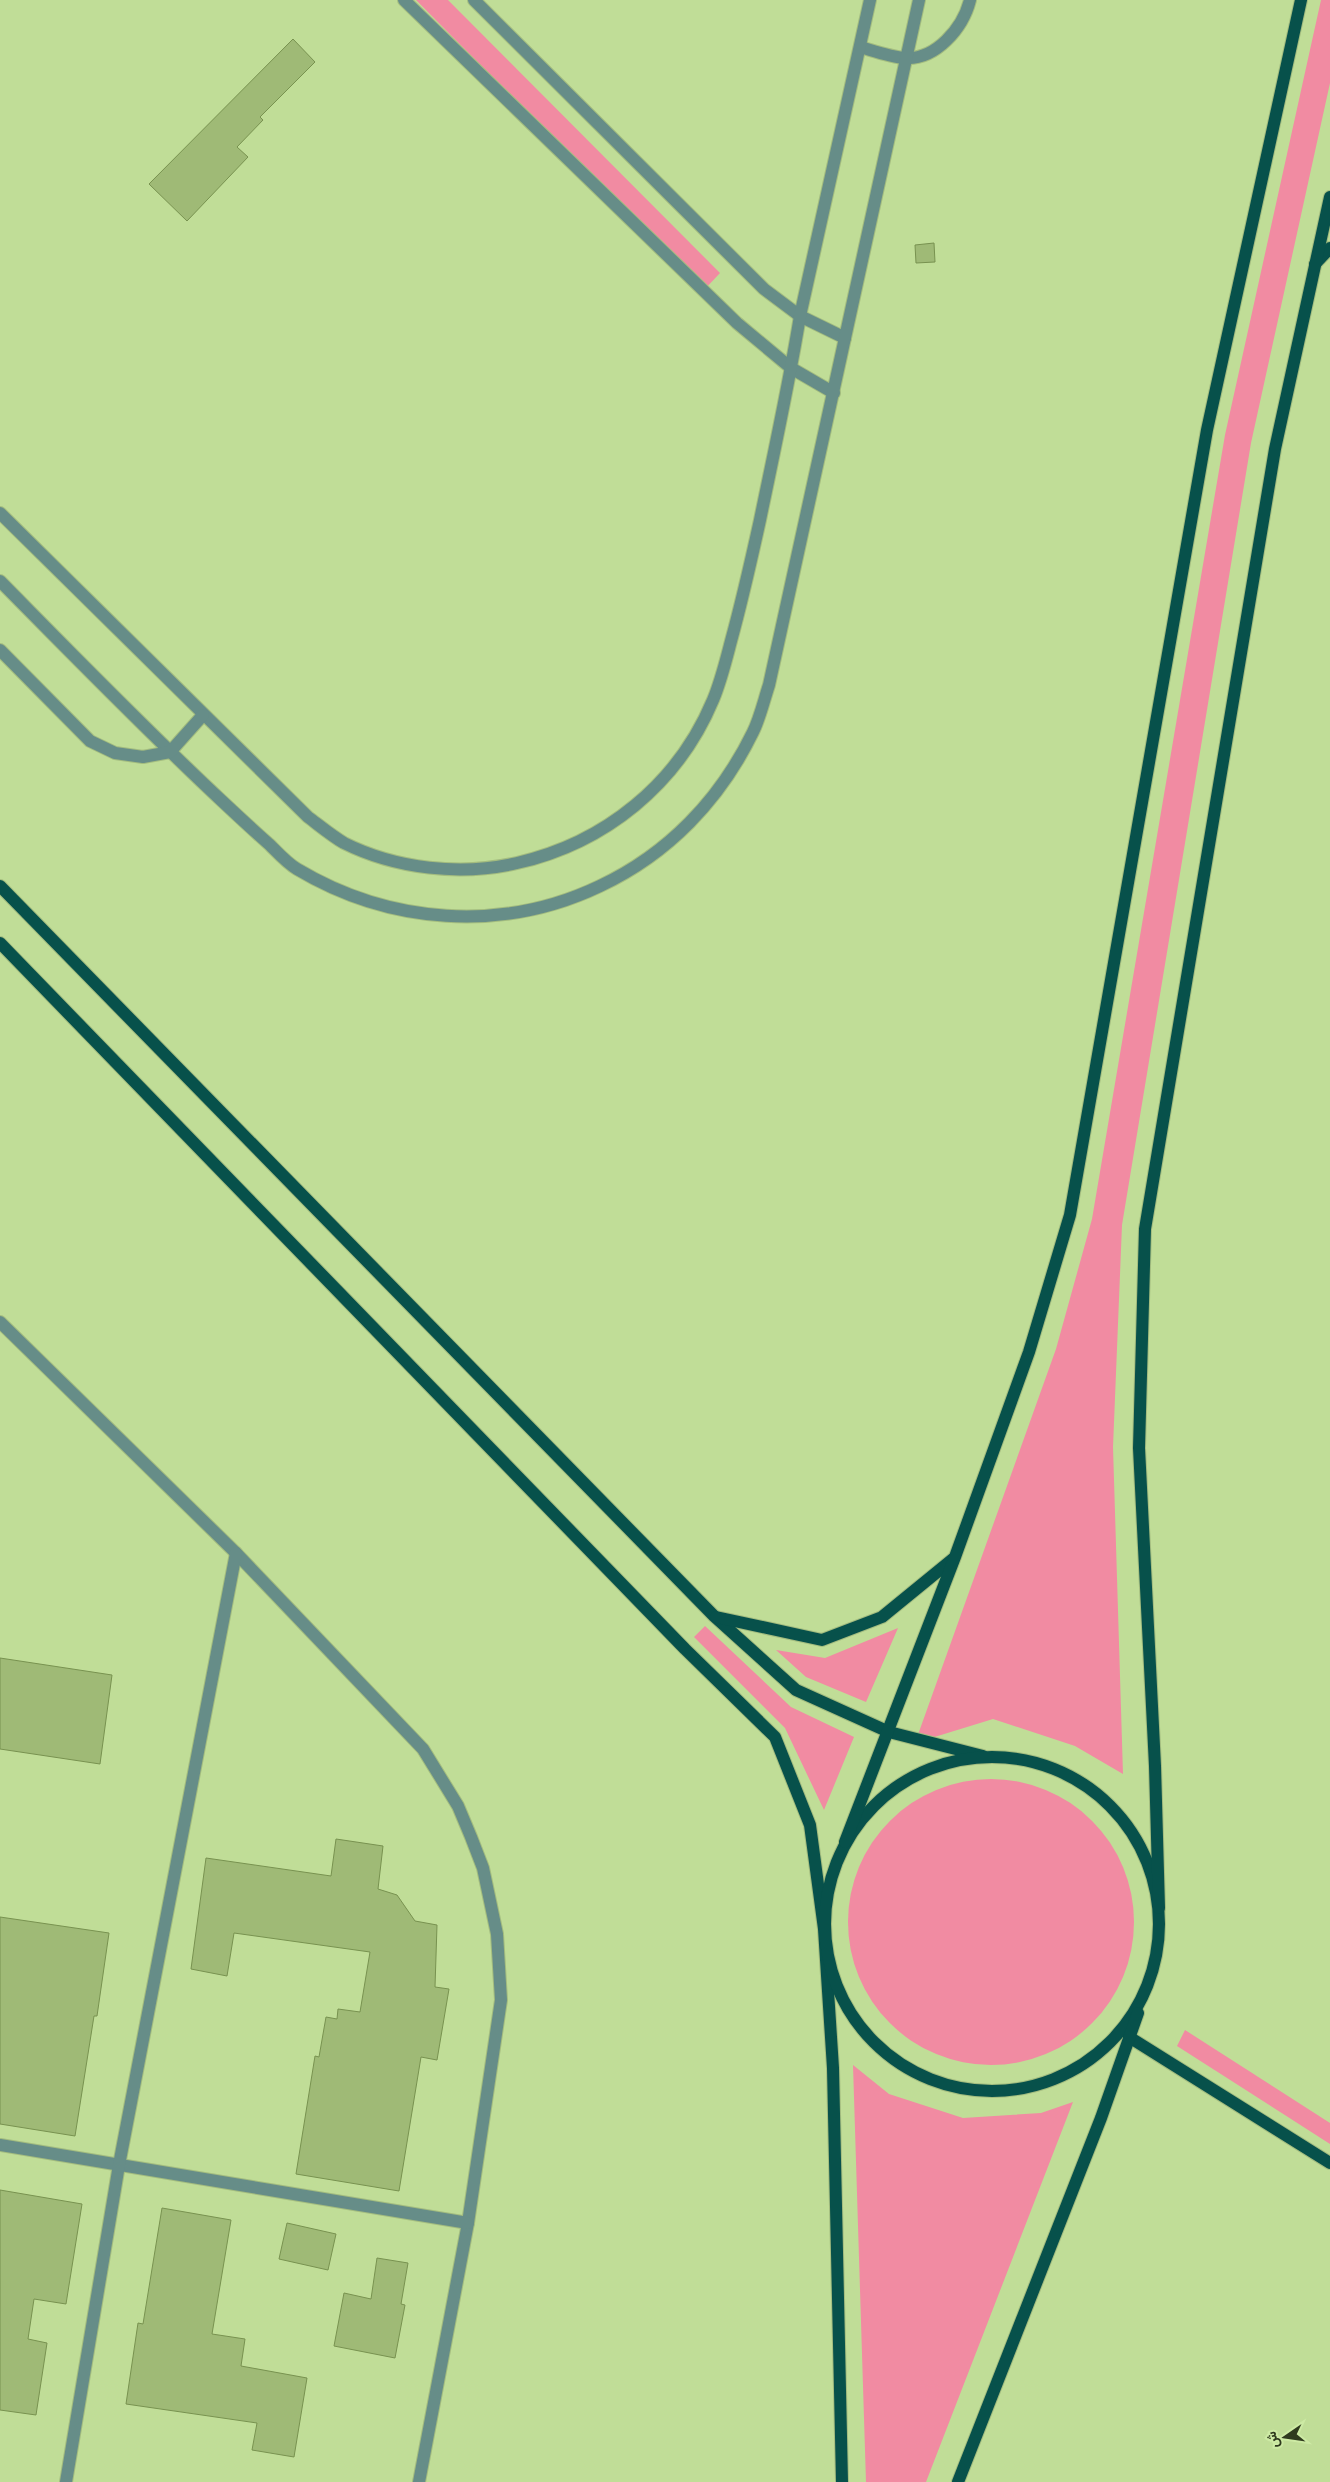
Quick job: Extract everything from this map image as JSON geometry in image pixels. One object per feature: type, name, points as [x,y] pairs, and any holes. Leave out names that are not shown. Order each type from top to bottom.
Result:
[{"type":"main road","points":[[1148,1985],[1119,2034],[1075,2070],[1021,2090],[964,2090],[910,2070],[866,2034],[836,1985],[824,1929],[829,1884],[955,1557],[1029,1352],[1070,1215],[1207,430],[1301,0]]},
{"type":"main road","points":[[958,2482],[1101,2118],[1148,1985],[1158,1947],[1159,1908],[1155,1766],[1139,1448],[1145,1229],[1275,449],[1330,197]]},
{"type":"main road","points":[[1316,264],[1330,248]]},
{"type":"main road","points":[[0,886],[714,1616],[796,1690],[889,1732],[983,1756],[1034,1761],[1081,1781],[1119,1814],[1146,1858],[1159,1908]]},
{"type":"main road","points":[[0,943],[678,1642],[775,1737],[810,1825],[824,1929],[834,2068],[842,2482]]},
{"type":"main road","points":[[714,1616],[822,1640],[882,1617],[955,1557]]},
{"type":"main road","points":[[845,1842],[880,1798],[928,1768],[983,1756]]},
{"type":"main road","points":[[1129,2037],[1330,2163]]},
{"type":"street","points":[[404,0],[737,323],[791,368],[834,393]]},
{"type":"street","points":[[474,0],[764,289],[800,316],[845,338]]},
{"type":"street","points":[[0,513],[308,817],[344,842],[382,857],[421,866],[445,868],[501,866],[556,852],[578,843],[613,823],[645,798],[673,769],[696,735],[714,699],[746,586],[800,316],[870,0]]},
{"type":"street","points":[[0,581],[170,752],[294,867],[337,891],[384,907],[433,916],[482,917],[531,911],[579,897],[623,875],[664,847],[700,813],[730,774],[754,730],[769,685],[919,0]]},
{"type":"street","points":[[860,47],[906,58],[925,55],[942,45],[962,18],[970,0]]},
{"type":"street","points":[[0,650],[90,741],[102,748],[129,756],[156,756],[170,752],[203,715]]},
{"type":"street","points":[[0,1322],[236,1553],[423,1749],[458,1806],[483,1868],[497,1934],[501,2000],[468,2223],[419,2482]]},
{"type":"street","points":[[66,2482],[119,2165],[236,1553]]},
{"type":"street","points":[[0,2145],[468,2223]]},
{"type":"shaded area","points":[[416,0],[448,0],[720,273],[704,290]]},
{"type":"shaded area","points":[[1321,0],[1330,0],[1330,83],[1251,443],[1122,1225],[1113,1447],[1123,1774],[1075,1746],[993,1719],[915,1743],[1056,1349],[1092,1219],[1225,435]]},
{"type":"shaded area","points":[[705,1626],[791,1707],[854,1737],[824,1810],[785,1728],[694,1637]]},
{"type":"shaded area","points":[[898,1628],[866,1702],[806,1677],[776,1650],[825,1658]]},
{"type":"shaded area","points":[[991,1779],[1019,1782],[1046,1790],[1070,1803],[1092,1821],[1110,1843],[1123,1867],[1131,1894],[1134,1922],[1131,1950],[1123,1977],[1110,2001],[1092,2023],[1070,2041],[1046,2054],[1019,2062],[991,2065],[963,2062],[936,2054],[912,2041],[890,2023],[872,2001],[859,1977],[851,1950],[848,1922],[851,1894],[859,1867],[872,1843],[890,1821],[912,1803],[936,1790],[963,1782]]},
{"type":"shaded area","points":[[1185,2030],[1330,2123],[1330,2144],[1177,2046]]},
{"type":"shaded area","points":[[853,2065],[889,2094],[963,2118],[1041,2113],[1073,2102],[926,2482],[866,2482]]},
{"type":"building","points":[[293,39],[315,62],[260,117],[263,120],[237,147],[248,157],[187,221],[149,184]]},
{"type":"building","points":[[934,243],[935,262],[916,263],[915,245]]},
{"type":"building","points":[[0,1658],[112,1675],[100,1764],[0,1749]]},
{"type":"building","points":[[336,1839],[383,1846],[378,1889],[397,1895],[415,1921],[437,1925],[435,1987],[449,1989],[437,2060],[421,2057],[399,2191],[296,2174],[315,2056],[319,2057],[326,2017],[337,2019],[338,2009],[360,2012],[370,1952],[234,1933],[227,1976],[191,1969],[206,1858],[331,1876]]},
{"type":"building","points":[[0,1917],[109,1933],[97,2016],[94,2016],[75,2136],[0,2124]]},
{"type":"building","points":[[0,2190],[82,2204],[66,2304],[34,2299],[28,2339],[47,2343],[36,2415],[0,2410]]},
{"type":"building","points":[[162,2208],[231,2220],[212,2334],[245,2339],[241,2366],[307,2378],[294,2457],[252,2450],[257,2423],[126,2404],[138,2323],[143,2324]]},
{"type":"building","points":[[287,2223],[336,2234],[328,2270],[279,2259]]},
{"type":"building","points":[[377,2258],[408,2263],[401,2304],[405,2305],[395,2358],[334,2346],[344,2293],[371,2299]]}]
